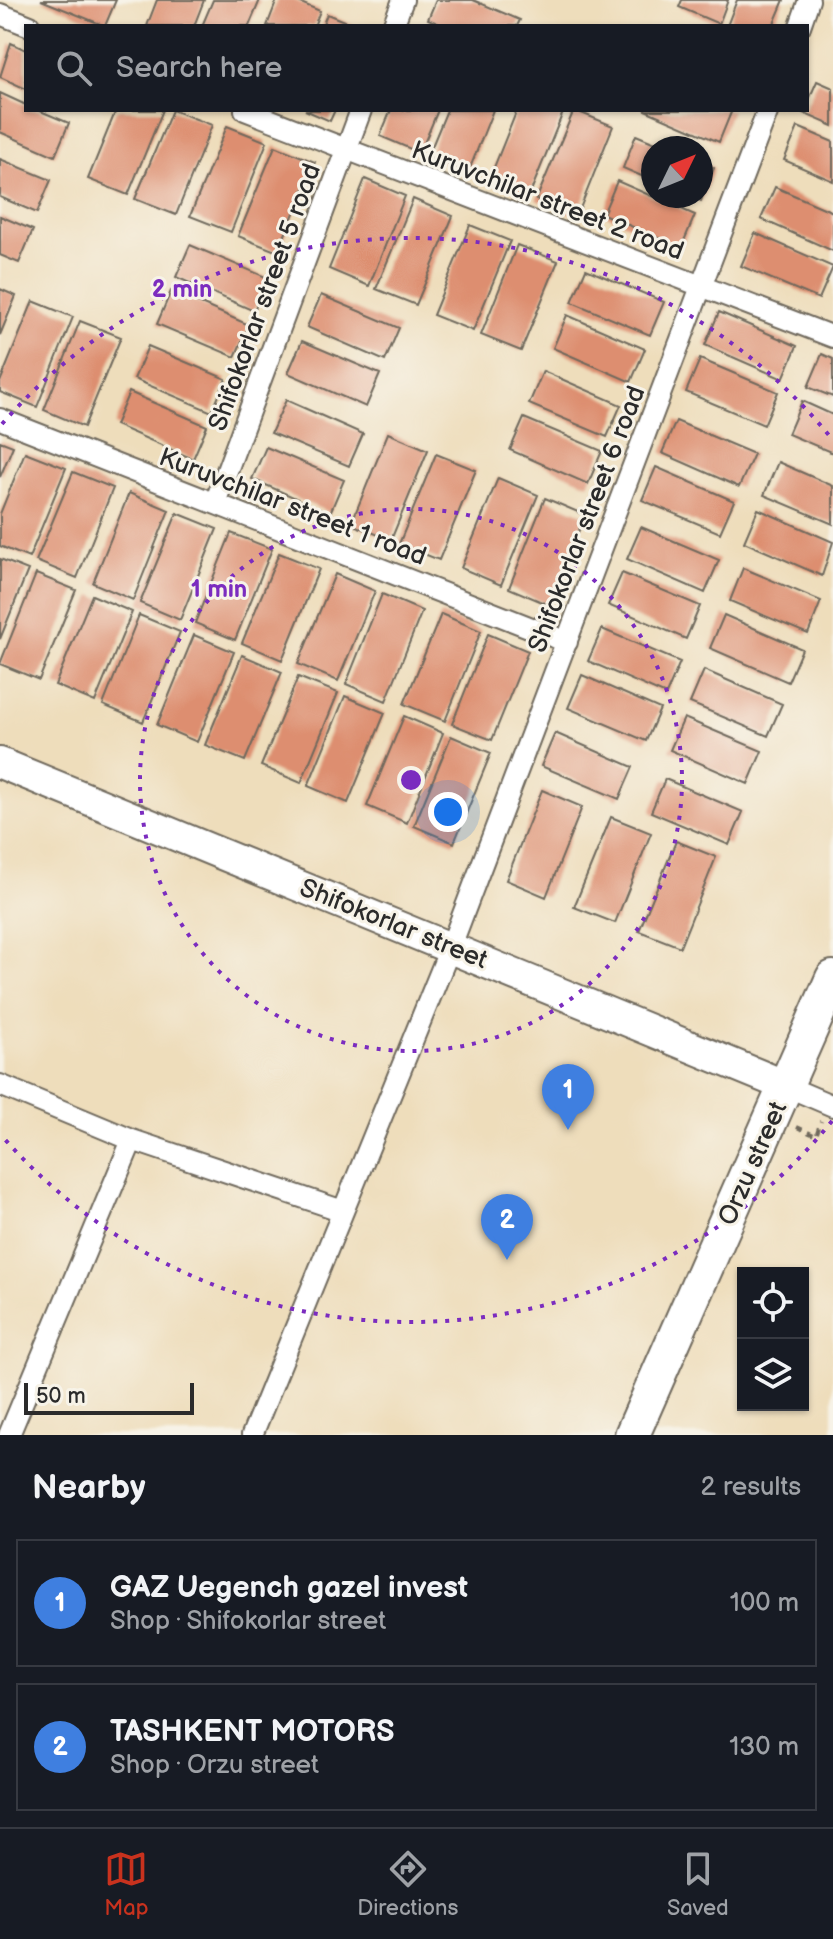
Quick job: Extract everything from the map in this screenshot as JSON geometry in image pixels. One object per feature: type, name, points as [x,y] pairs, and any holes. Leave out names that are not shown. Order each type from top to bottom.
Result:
[{"type":"main road","name":"Orzu street","points":[[632,1435],[833,978]]},
{"type":"street","points":[[394,24],[403,0]]},
{"type":"street","points":[[801,24],[809,0]]},
{"type":"street","points":[[0,14],[25,24]]},
{"type":"street","name":"Kuruvchilar street 2 road","points":[[250,112],[833,337]]},
{"type":"street","name":"Shifokorlar street 5 road","points":[[215,503],[360,112]]},
{"type":"street","name":"Shifokorlar street 6 road","points":[[252,1435],[451,946],[767,112]]},
{"type":"street","name":"Kuruvchilar street 1 road","points":[[0,419],[567,642]]},
{"type":"street","name":"Shifokorlar street","points":[[0,763],[786,1086]]},
{"type":"street","points":[[0,1085],[132,1140],[343,1211]]},
{"type":"street","points":[[786,1086],[833,1106]]},
{"type":"street","points":[[9,1435],[132,1140]]},
{"type":"building","points":[[41,0],[116,0],[106,24]]},
{"type":"building","points":[[157,0],[204,0],[195,24],[148,24]]},
{"type":"building","points":[[213,0],[260,0],[250,24],[203,24]]},
{"type":"building","points":[[277,0],[294,0],[320,11],[315,24],[268,24]]},
{"type":"building","points":[[436,0],[473,0],[520,20],[518,24],[439,24],[428,19]]},
{"type":"building","points":[[682,0],[728,0],[719,24],[679,7]]},
{"type":"building","points":[[737,0],[784,0],[774,24],[728,24]]},
{"type":"building","points":[[327,14],[351,24],[323,24]]},
{"type":"building","points":[[11,43],[24,49],[24,88],[0,77]]},
{"type":"building","points":[[817,81],[833,88],[833,126],[803,113],[809,112],[809,99]]},
{"type":"building","points":[[0,93],[24,104],[24,112],[43,112],[69,123],[55,156],[0,132]]},
{"type":"building","points":[[115,112],[162,112],[128,195],[88,179]]},
{"type":"building","points":[[171,112],[212,125],[176,215],[135,199]]},
{"type":"building","points":[[310,112],[334,112],[330,121]]},
{"type":"building","points":[[390,112],[437,112],[420,153],[380,136]]},
{"type":"building","points":[[446,112],[492,112],[468,173],[428,156]]},
{"type":"building","points":[[516,112],[563,112],[529,196],[489,180]]},
{"type":"building","points":[[573,112],[613,126],[577,216],[536,200]]},
{"type":"building","points":[[650,112],[731,112],[719,142],[713,139],[713,136],[705,136]]},
{"type":"building","points":[[227,126],[267,142],[231,232],[190,216]]},
{"type":"building","points":[[798,127],[833,142],[833,181],[784,160]]},
{"type":"building","points":[[636,135],[641,137],[641,176],[623,168]]},
{"type":"building","points":[[275,146],[315,162],[278,252],[238,236]]},
{"type":"building","points":[[0,159],[51,180],[37,213],[0,197]]},
{"type":"building","points":[[365,179],[405,196],[369,286],[329,269]]},
{"type":"building","points":[[617,181],[641,191],[641,208],[679,208],[695,215],[681,248],[603,214]]},
{"type":"building","points":[[775,187],[833,212],[833,251],[761,219]]},
{"type":"building","points":[[413,199],[453,216],[416,305],[376,289]]},
{"type":"building","points":[[0,216],[33,230],[19,263],[0,255]]},
{"type":"building","points":[[470,225],[510,241],[473,331],[433,315]]},
{"type":"building","points":[[755,233],[833,267],[819,299],[741,266]]},
{"type":"building","points":[[190,245],[268,278],[254,311],[176,277]]},
{"type":"building","points":[[517,245],[558,261],[521,351],[481,335]]},
{"type":"building","points":[[586,269],[664,302],[650,335],[572,302]]},
{"type":"building","points":[[0,289],[16,296],[0,335]]},
{"type":"building","points":[[171,291],[249,325],[235,357],[157,324]]},
{"type":"building","points":[[321,295],[399,328],[385,361],[307,327]]},
{"type":"building","points":[[33,301],[73,317],[37,407],[0,392],[0,382]]},
{"type":"building","points":[[719,312],[797,346],[783,379],[705,345]]},
{"type":"building","points":[[567,315],[645,349],[631,382],[553,348]]},
{"type":"building","points":[[80,321],[121,337],[84,427],[44,410]]},
{"type":"building","points":[[302,341],[380,374],[366,407],[288,373]]},
{"type":"building","points":[[148,346],[226,379],[212,412],[134,379]]},
{"type":"building","points":[[822,354],[833,359],[833,397],[808,387]]},
{"type":"building","points":[[700,359],[778,392],[764,425],[686,392]]},
{"type":"building","points":[[543,371],[621,405],[607,437],[529,404]]},
{"type":"building","points":[[129,392],[207,426],[193,459],[115,425]]},
{"type":"building","points":[[286,400],[363,434],[349,466],[271,433]]},
{"type":"building","points":[[802,401],[833,415],[833,453],[788,434]]},
{"type":"building","points":[[524,418],[602,451],[588,484],[510,450]]},
{"type":"building","points":[[676,421],[754,454],[739,487],[662,453]]},
{"type":"building","points":[[388,433],[428,450],[391,540],[351,524]]},
{"type":"building","points":[[0,441],[13,446],[0,477]]},
{"type":"building","points":[[266,447],[344,480],[330,513],[252,479]]},
{"type":"building","points":[[25,452],[66,468],[29,558],[0,546],[0,514]]},
{"type":"building","points":[[436,454],[476,470],[439,560],[399,544]]},
{"type":"building","points":[[778,462],[833,486],[833,524],[764,495]]},
{"type":"building","points":[[656,467],[734,501],[720,533],[642,500]]},
{"type":"building","points":[[73,472],[113,488],[77,578],[36,561]]},
{"type":"building","points":[[498,478],[538,495],[501,585],[461,568]]},
{"type":"building","points":[[129,493],[169,510],[133,600],[93,583]]},
{"type":"building","points":[[545,498],[585,515],[549,605],[509,588]]},
{"type":"building","points":[[758,509],[833,542],[822,576],[744,542]]},
{"type":"building","points":[[177,513],[217,529],[180,620],[140,603]]},
{"type":"building","points":[[641,527],[719,560],[705,593],[627,559]]},
{"type":"building","points":[[231,533],[272,549],[235,640],[195,623]]},
{"type":"building","points":[[279,553],[319,569],[282,660],[242,643]]},
{"type":"building","points":[[0,559],[28,570],[0,639]]},
{"type":"building","points":[[743,568],[821,601],[808,634],[730,601]]},
{"type":"building","points":[[622,573],[700,606],[686,639],[608,605]]},
{"type":"building","points":[[36,574],[76,590],[39,680],[0,664]]},
{"type":"building","points":[[335,574],[375,591],[338,681],[298,664]]},
{"type":"building","points":[[382,594],[422,611],[386,701],[346,684]]},
{"type":"building","points":[[92,595],[132,612],[95,702],[55,685]]},
{"type":"building","points":[[441,614],[481,631],[445,721],[404,704]]},
{"type":"building","points":[[139,615],[180,632],[143,722],[103,705]]},
{"type":"building","points":[[724,615],[802,649],[788,682],[710,648]]},
{"type":"building","points":[[602,629],[680,662],[666,695],[588,661]]},
{"type":"building","points":[[488,634],[528,651],[492,740],[452,724]]},
{"type":"building","points":[[194,635],[234,652],[197,742],[157,725]]},
{"type":"building","points":[[242,655],[282,672],[245,761],[205,745]]},
{"type":"building","points":[[704,670],[782,704],[768,736],[690,703]]},
{"type":"building","points":[[582,675],[660,709],[646,741],[568,708]]},
{"type":"building","points":[[298,677],[338,693],[301,783],[261,766]]},
{"type":"building","points":[[345,696],[385,713],[348,803],[308,786]]},
{"type":"building","points":[[404,716],[443,733],[407,823],[367,806]]},
{"type":"building","points":[[684,718],[762,751],[748,784],[670,750]]},
{"type":"building","points":[[555,733],[633,767],[619,799],[541,766]]},
{"type":"building","points":[[451,736],[491,753],[454,843],[414,826]]},
{"type":"building","points":[[665,779],[743,812],[729,845],[651,812]]},
{"type":"building","points":[[542,790],[582,807],[546,897],[506,880]]},
{"type":"building","points":[[611,817],[651,833],[615,923],[574,907]]},
{"type":"building","points":[[676,841],[716,857],[680,947],[639,931]]},
{"type":"place","name":"GAZ Uegench gazel invest","points":[[568,1130]]},
{"type":"place","name":"TASHKENT MOTORS","points":[[507,1260]]}]
